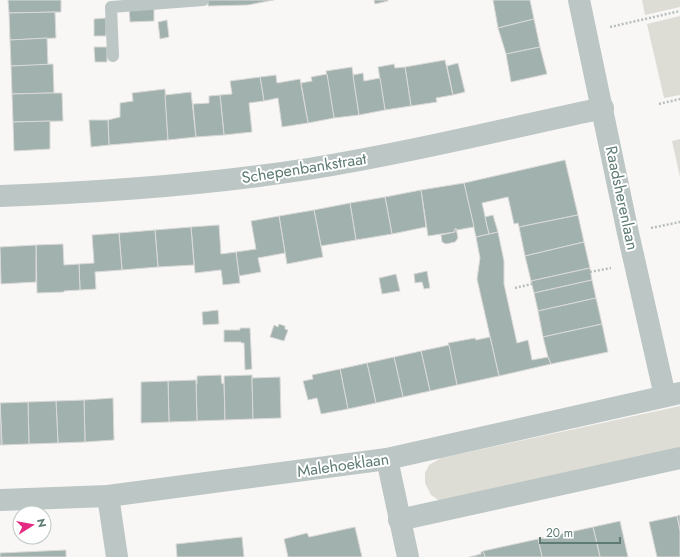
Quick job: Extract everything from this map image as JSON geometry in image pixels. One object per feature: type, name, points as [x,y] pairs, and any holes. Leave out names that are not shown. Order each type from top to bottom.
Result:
[{"type":"street","name":"Raadsherenlaan","points":[[579,0],[603,108],[628,233],[673,395]]},
{"type":"street","name":"Schepenbankstraat","points":[[0,196],[92,192],[197,184],[308,169],[379,156],[603,108]]},
{"type":"street","name":"Malehoeklaan","points":[[0,500],[108,496],[387,460],[673,395]]},
{"type":"street","points":[[399,520],[680,458]]},
{"type":"street","points":[[387,460],[408,557]]},
{"type":"street","points":[[108,496],[117,557]]},
{"type":"lane","points":[[113,56],[111,7],[202,0]]},
{"type":"path","points":[[586,31],[680,11]]},
{"type":"path","points":[[659,104],[680,99]]},
{"type":"path","points":[[515,288],[532,284]]},
{"type":"shaded area","points":[[642,0],[680,0],[680,7],[645,15]]},
{"type":"shaded area","points":[[680,16],[680,95],[664,98],[647,24]]},
{"type":"shaded area","points":[[680,139],[680,177],[672,141]]},
{"type":"shaded area","points":[[680,406],[680,451],[440,501],[431,495],[425,483],[425,473],[429,465],[441,458]]},
{"type":"building","points":[[8,0],[61,0],[61,12],[9,13]]},
{"type":"building","points":[[208,0],[274,0],[248,5],[208,6]]},
{"type":"building","points":[[374,0],[388,0],[388,1],[375,4]]},
{"type":"building","points":[[493,0],[530,0],[534,19],[498,28]]},
{"type":"building","points":[[154,7],[154,21],[130,22],[129,8]]},
{"type":"building","points":[[55,12],[56,38],[10,40],[9,13]]},
{"type":"building","points":[[106,18],[106,36],[94,36],[94,19]]},
{"type":"building","points":[[534,19],[540,47],[506,54],[498,28]]},
{"type":"building","points":[[167,20],[169,37],[160,39],[158,22]]},
{"type":"building","points":[[47,38],[48,65],[11,66],[10,40]]},
{"type":"building","points":[[94,47],[107,47],[107,62],[95,62]]},
{"type":"building","points":[[540,47],[547,74],[511,82],[506,54]]},
{"type":"building","points":[[445,60],[453,95],[436,98],[437,102],[411,106],[405,67]]},
{"type":"building","points":[[458,63],[465,92],[453,95],[447,66]]},
{"type":"building","points":[[53,64],[54,93],[12,94],[11,66]]},
{"type":"building","points":[[394,64],[395,68],[405,67],[411,106],[385,110],[378,67]]},
{"type":"building","points":[[352,67],[359,115],[334,118],[326,71]]},
{"type":"building","points":[[363,73],[364,81],[380,78],[385,110],[359,115],[353,75]]},
{"type":"building","points":[[327,74],[334,118],[308,123],[301,83],[312,81],[311,77]]},
{"type":"building","points":[[276,75],[277,83],[300,79],[308,123],[282,127],[278,98],[264,101],[260,77]]},
{"type":"building","points":[[260,77],[264,101],[249,103],[252,132],[224,135],[220,95],[232,94],[230,81]]},
{"type":"building","points":[[165,89],[168,140],[109,145],[108,120],[120,117],[120,103],[133,101],[132,93]]},
{"type":"building","points":[[191,92],[196,137],[168,140],[165,95]]},
{"type":"building","points":[[62,93],[63,121],[13,122],[12,94]]},
{"type":"building","points":[[220,95],[224,135],[196,137],[193,104],[209,103],[209,96]]},
{"type":"building","points":[[89,120],[108,120],[109,145],[91,147]]},
{"type":"building","points":[[50,121],[50,149],[14,151],[13,122]]},
{"type":"building","points":[[565,160],[578,215],[519,227],[518,223],[514,224],[508,197],[482,203],[489,234],[476,237],[464,183]]},
{"type":"building","points":[[464,183],[474,227],[457,230],[455,229],[455,232],[428,236],[421,190]]},
{"type":"building","points":[[421,190],[426,227],[392,234],[385,197]]},
{"type":"building","points":[[385,197],[392,234],[356,240],[350,203]]},
{"type":"building","points":[[350,203],[356,240],[321,246],[314,210]]},
{"type":"building","points":[[314,210],[323,257],[287,264],[279,216]]},
{"type":"building","points":[[493,215],[498,232],[489,234],[485,217]]},
{"type":"building","points":[[578,215],[584,242],[525,256],[519,227]]},
{"type":"building","points":[[279,216],[285,253],[258,258],[261,272],[239,276],[236,252],[256,249],[251,221]]},
{"type":"building","points":[[219,225],[221,254],[236,252],[240,283],[223,285],[221,270],[195,273],[191,227]]},
{"type":"building","points":[[191,227],[194,265],[158,267],[155,230]]},
{"type":"building","points":[[456,228],[458,238],[455,242],[446,244],[442,242],[441,235],[455,232]]},
{"type":"building","points":[[155,230],[158,267],[122,270],[119,233]]},
{"type":"building","points":[[498,232],[504,261],[504,284],[517,343],[528,340],[532,360],[548,357],[551,364],[499,376],[477,279],[480,258],[476,237]]},
{"type":"building","points":[[119,233],[122,270],[95,272],[96,289],[80,290],[79,264],[94,263],[92,235]]},
{"type":"building","points":[[584,242],[590,268],[531,281],[525,256]]},
{"type":"building","points":[[63,244],[64,265],[79,264],[80,290],[37,293],[36,245]]},
{"type":"building","points":[[36,245],[36,282],[1,284],[0,247]]},
{"type":"building","points":[[590,268],[592,280],[534,293],[531,281]]},
{"type":"building","points":[[427,271],[430,288],[424,289],[422,282],[415,283],[414,274]]},
{"type":"building","points":[[396,274],[400,291],[382,294],[379,278]]},
{"type":"building","points":[[592,280],[596,298],[538,311],[534,293]]},
{"type":"building","points":[[596,298],[602,324],[543,337],[538,311]]},
{"type":"building","points":[[218,310],[219,324],[203,325],[202,312]]},
{"type":"building","points":[[279,324],[285,326],[285,329],[288,330],[284,341],[270,337],[274,325],[278,327]]},
{"type":"building","points":[[602,324],[608,352],[551,364],[543,337]]},
{"type":"building","points":[[240,328],[250,328],[252,369],[245,370],[244,343],[224,342],[224,330],[240,330]]},
{"type":"building","points":[[490,337],[499,376],[457,385],[448,343]]},
{"type":"building","points":[[449,345],[457,385],[430,391],[421,351]]},
{"type":"building","points":[[421,351],[430,391],[403,397],[394,357]]},
{"type":"building","points":[[394,357],[403,397],[376,403],[367,363]]},
{"type":"building","points":[[367,363],[376,403],[348,409],[340,369]]},
{"type":"building","points":[[340,369],[348,409],[321,414],[317,398],[308,400],[303,381],[313,379],[312,375]]},
{"type":"building","points":[[221,375],[222,384],[224,383],[225,420],[197,421],[197,376]]},
{"type":"building","points":[[252,375],[253,419],[225,420],[224,376]]},
{"type":"building","points":[[280,377],[281,418],[253,419],[252,378]]},
{"type":"building","points":[[196,380],[197,421],[169,422],[168,381]]},
{"type":"building","points":[[168,381],[169,422],[141,423],[141,382]]},
{"type":"building","points":[[113,398],[114,440],[85,442],[84,400]]},
{"type":"building","points":[[84,400],[85,442],[58,443],[56,401]]},
{"type":"building","points":[[56,401],[58,443],[29,444],[28,402]]},
{"type":"building","points":[[28,402],[29,444],[2,445],[0,403]]},
{"type":"building","points":[[0,404],[2,445],[0,445]]},
{"type":"building","points":[[680,515],[680,531],[677,516]]},
{"type":"building","points":[[677,516],[680,531],[680,557],[657,557],[649,522]]},
{"type":"building","points":[[620,521],[628,557],[600,557],[593,527]]},
{"type":"building","points":[[355,527],[362,557],[288,557],[284,539],[307,533],[309,537]]},
{"type":"building","points":[[593,527],[600,557],[542,557],[538,539]]},
{"type":"building","points":[[242,537],[244,557],[177,557],[176,544]]},
{"type":"building","points":[[538,539],[542,557],[485,557],[483,551]]},
{"type":"building","points":[[66,550],[66,557],[0,557],[0,553]]},
{"type":"building","points":[[483,551],[485,557],[469,557],[481,554]]}]
